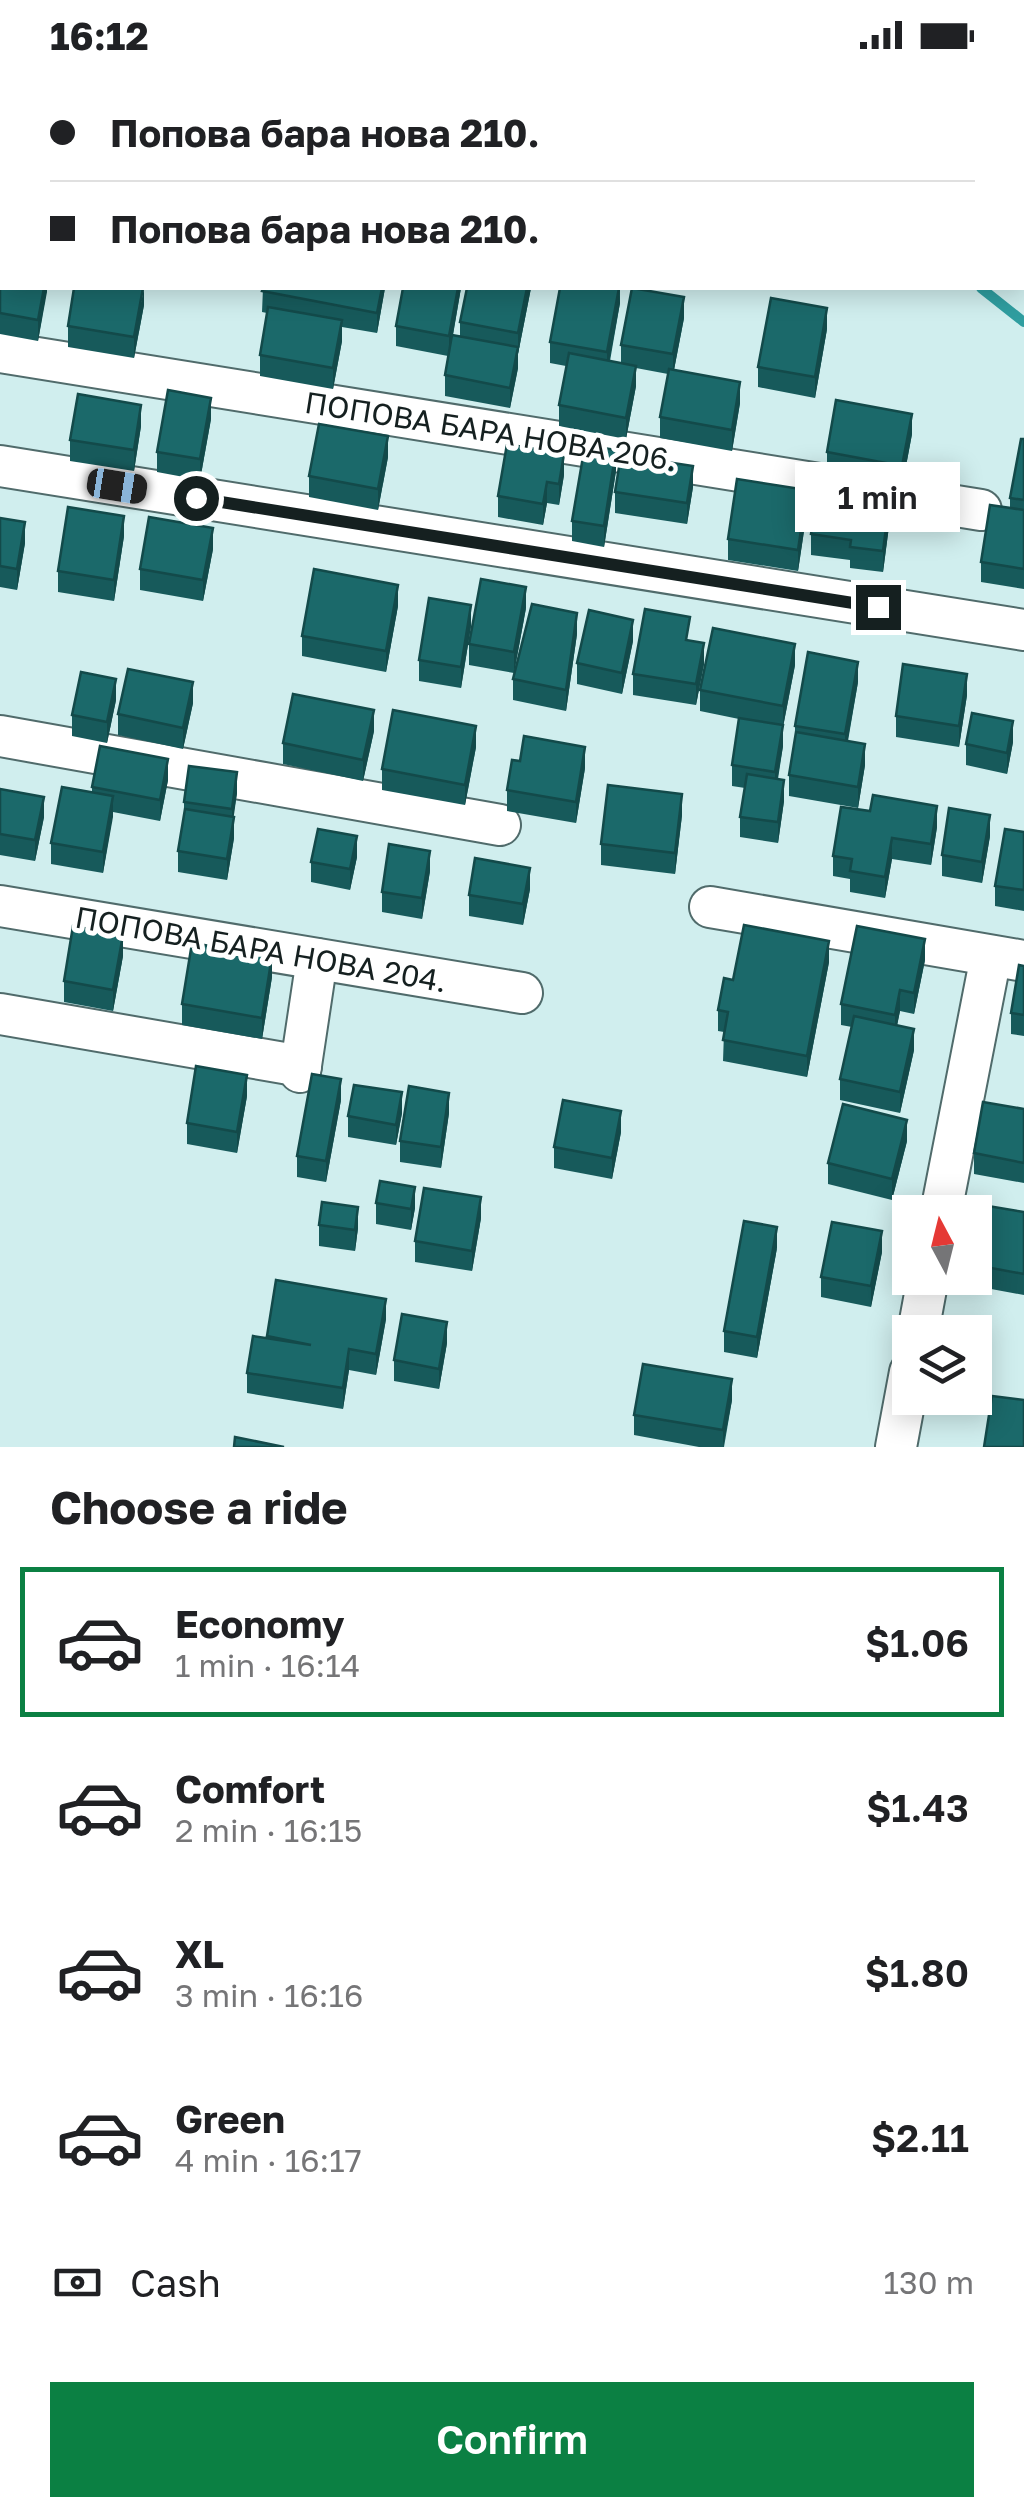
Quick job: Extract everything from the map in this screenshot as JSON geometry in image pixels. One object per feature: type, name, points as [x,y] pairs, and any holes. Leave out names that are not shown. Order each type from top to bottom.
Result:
[{"type":"street","name":"ПОПОВА БАРА НОВА 206.","points":[[0,352],[981,510]]},
{"type":"street","points":[[0,466],[1024,630]]},
{"type":"street","points":[[0,736],[500,825]]},
{"type":"street","name":"ПОПОВА БАРА НОВА 204.","points":[[0,906],[522,993]]},
{"type":"street","points":[[710,907],[1008,958],[945,1195]]},
{"type":"street","points":[[0,1014],[300,1069],[318,959]]},
{"type":"street","points":[[896,1447],[902,1415]]},
{"type":"building","points":[[0,290],[44,290],[38,320],[0,313]]},
{"type":"building","points":[[74,290],[143,290],[134,337],[68,326]]},
{"type":"building","points":[[262,290],[382,290],[377,313]]},
{"type":"building","points":[[403,290],[458,290],[449,336],[396,326]]},
{"type":"building","points":[[467,290],[527,290],[518,333],[460,322]]},
{"type":"building","points":[[560,290],[619,290],[607,352],[550,342]]},
{"type":"building","points":[[632,290],[684,297],[673,354],[621,345]]},
{"type":"building","points":[[771,298],[827,308],[815,377],[758,367]]},
{"type":"building","points":[[268,307],[342,320],[333,368],[260,355]]},
{"type":"building","points":[[452,335],[518,347],[510,388],[445,375]]},
{"type":"building","points":[[569,353],[636,366],[626,418],[559,405]]},
{"type":"building","points":[[669,369],[740,382],[732,430],[660,417]]},
{"type":"building","points":[[168,390],[211,398],[200,459],[157,452]]},
{"type":"building","points":[[78,394],[141,405],[134,450],[70,440]]},
{"type":"building","points":[[836,400],[912,414],[902,466],[827,452]]},
{"type":"building","points":[[319,424],[388,436],[378,489],[309,476]]},
{"type":"building","points":[[1024,439],[1024,500],[1010,498]]},
{"type":"building","points":[[507,444],[564,454],[559,484],[547,482],[543,504],[498,496]]},
{"type":"building","points":[[585,445],[616,450],[604,526],[572,521]]},
{"type":"building","points":[[621,455],[693,466],[687,503],[615,492]]},
{"type":"building","points":[[737,479],[807,490],[798,550],[728,539]]},
{"type":"building","points":[[849,485],[891,490],[883,551],[850,547],[851,540],[811,534],[818,487],[848,491]]},
{"type":"building","points":[[990,505],[1024,510],[1024,569],[981,562]]},
{"type":"building","points":[[68,507],[124,516],[114,580],[58,571]]},
{"type":"building","points":[[149,517],[213,528],[203,580],[140,569]]},
{"type":"building","points":[[0,518],[25,522],[17,569],[0,566]]},
{"type":"building","points":[[314,569],[398,585],[386,651],[302,636]]},
{"type":"building","points":[[481,579],[526,587],[514,652],[469,644]]},
{"type":"building","points":[[429,598],[471,605],[461,667],[419,660]]},
{"type":"building","points":[[532,604],[577,613],[566,690],[513,679]]},
{"type":"building","points":[[645,609],[690,617],[686,640],[704,643],[696,684],[633,674]]},
{"type":"building","points":[[589,610],[633,620],[622,673],[577,663]]},
{"type":"building","points":[[713,628],[795,644],[783,706],[700,690]]},
{"type":"building","points":[[808,652],[858,662],[845,734],[795,726]]},
{"type":"building","points":[[903,664],[967,674],[959,726],[896,716]]},
{"type":"building","points":[[128,669],[193,682],[183,728],[118,714]]},
{"type":"building","points":[[81,672],[116,679],[107,722],[72,715]]},
{"type":"building","points":[[293,694],[374,710],[363,760],[283,743]]},
{"type":"building","points":[[393,710],[476,726],[465,785],[382,769]]},
{"type":"building","points":[[972,713],[1013,721],[1007,753],[966,744]]},
{"type":"building","points":[[739,718],[783,725],[775,772],[732,765]]},
{"type":"building","points":[[796,732],[865,744],[858,787],[789,775]]},
{"type":"building","points":[[524,736],[585,747],[576,802],[507,790],[512,760],[520,761]]},
{"type":"building","points":[[100,746],[168,759],[160,800],[92,787]]},
{"type":"building","points":[[189,766],[237,772],[232,809],[184,802]]},
{"type":"building","points":[[747,774],[784,780],[778,822],[740,817]]},
{"type":"building","points":[[608,785],[682,794],[675,853],[601,844]]},
{"type":"building","points":[[62,787],[113,796],[103,852],[51,843]]},
{"type":"building","points":[[0,789],[44,797],[35,840],[0,834]]},
{"type":"building","points":[[873,795],[937,806],[931,844],[892,838],[885,877],[850,871],[852,859],[833,856],[841,807],[870,811]]},
{"type":"building","points":[[949,808],[990,815],[982,862],[942,855]]},
{"type":"building","points":[[185,809],[234,817],[227,859],[178,851]]},
{"type":"building","points":[[318,829],[357,836],[350,869],[311,862]]},
{"type":"building","points":[[1005,829],[1024,832],[1024,890],[995,886]]},
{"type":"building","points":[[389,844],[430,851],[422,898],[382,892]]},
{"type":"building","points":[[475,858],[530,868],[523,904],[469,895]]},
{"type":"building","points":[[744,925],[829,941],[807,1056],[723,1040],[728,1012],[718,1010],[724,978],[733,980]]},
{"type":"building","points":[[73,926],[123,935],[113,990],[64,981]]},
{"type":"building","points":[[857,926],[925,939],[914,993],[900,990],[895,1015],[841,1004]]},
{"type":"building","points":[[192,943],[272,956],[262,1018],[182,1004]]},
{"type":"building","points":[[1019,965],[1024,966],[1024,1015],[1011,1013]]},
{"type":"building","points":[[854,1016],[914,1029],[900,1092],[840,1079]]},
{"type":"building","points":[[196,1066],[247,1075],[237,1132],[187,1123]]},
{"type":"building","points":[[312,1074],[341,1079],[326,1161],[297,1156]]},
{"type":"building","points":[[354,1085],[402,1092],[396,1125],[348,1116]]},
{"type":"building","points":[[409,1086],[449,1093],[441,1147],[400,1141]]},
{"type":"building","points":[[563,1100],[621,1111],[612,1158],[554,1147]]},
{"type":"building","points":[[983,1102],[1024,1109],[1024,1163],[974,1153]]},
{"type":"building","points":[[843,1104],[907,1120],[892,1179],[828,1163]]},
{"type":"building","points":[[380,1181],[415,1187],[411,1209],[376,1203]]},
{"type":"building","points":[[424,1188],[481,1197],[472,1251],[415,1241]]},
{"type":"building","points":[[322,1202],[358,1207],[355,1230],[319,1225]]},
{"type":"building","points":[[992,1207],[1024,1212],[1024,1274],[992,1268]]},
{"type":"building","points":[[744,1221],[777,1227],[757,1337],[724,1331]]},
{"type":"building","points":[[832,1222],[882,1231],[871,1286],[821,1277]]},
{"type":"building","points":[[276,1280],[386,1299],[376,1354],[349,1349],[343,1388],[247,1373],[253,1336],[311,1345],[267,1336]]},
{"type":"building","points":[[402,1314],[447,1322],[439,1369],[394,1360]]},
{"type":"building","points":[[643,1364],[732,1379],[723,1430],[634,1415]]},
{"type":"building","points":[[992,1396],[1024,1400],[1024,1447],[984,1447]]},
{"type":"building","points":[[235,1437],[284,1447],[234,1447]]},
{"type":"waterway","points":[[984,290],[1024,322]]},
{"type":"route","points":[[196,498],[878,607]]}]
